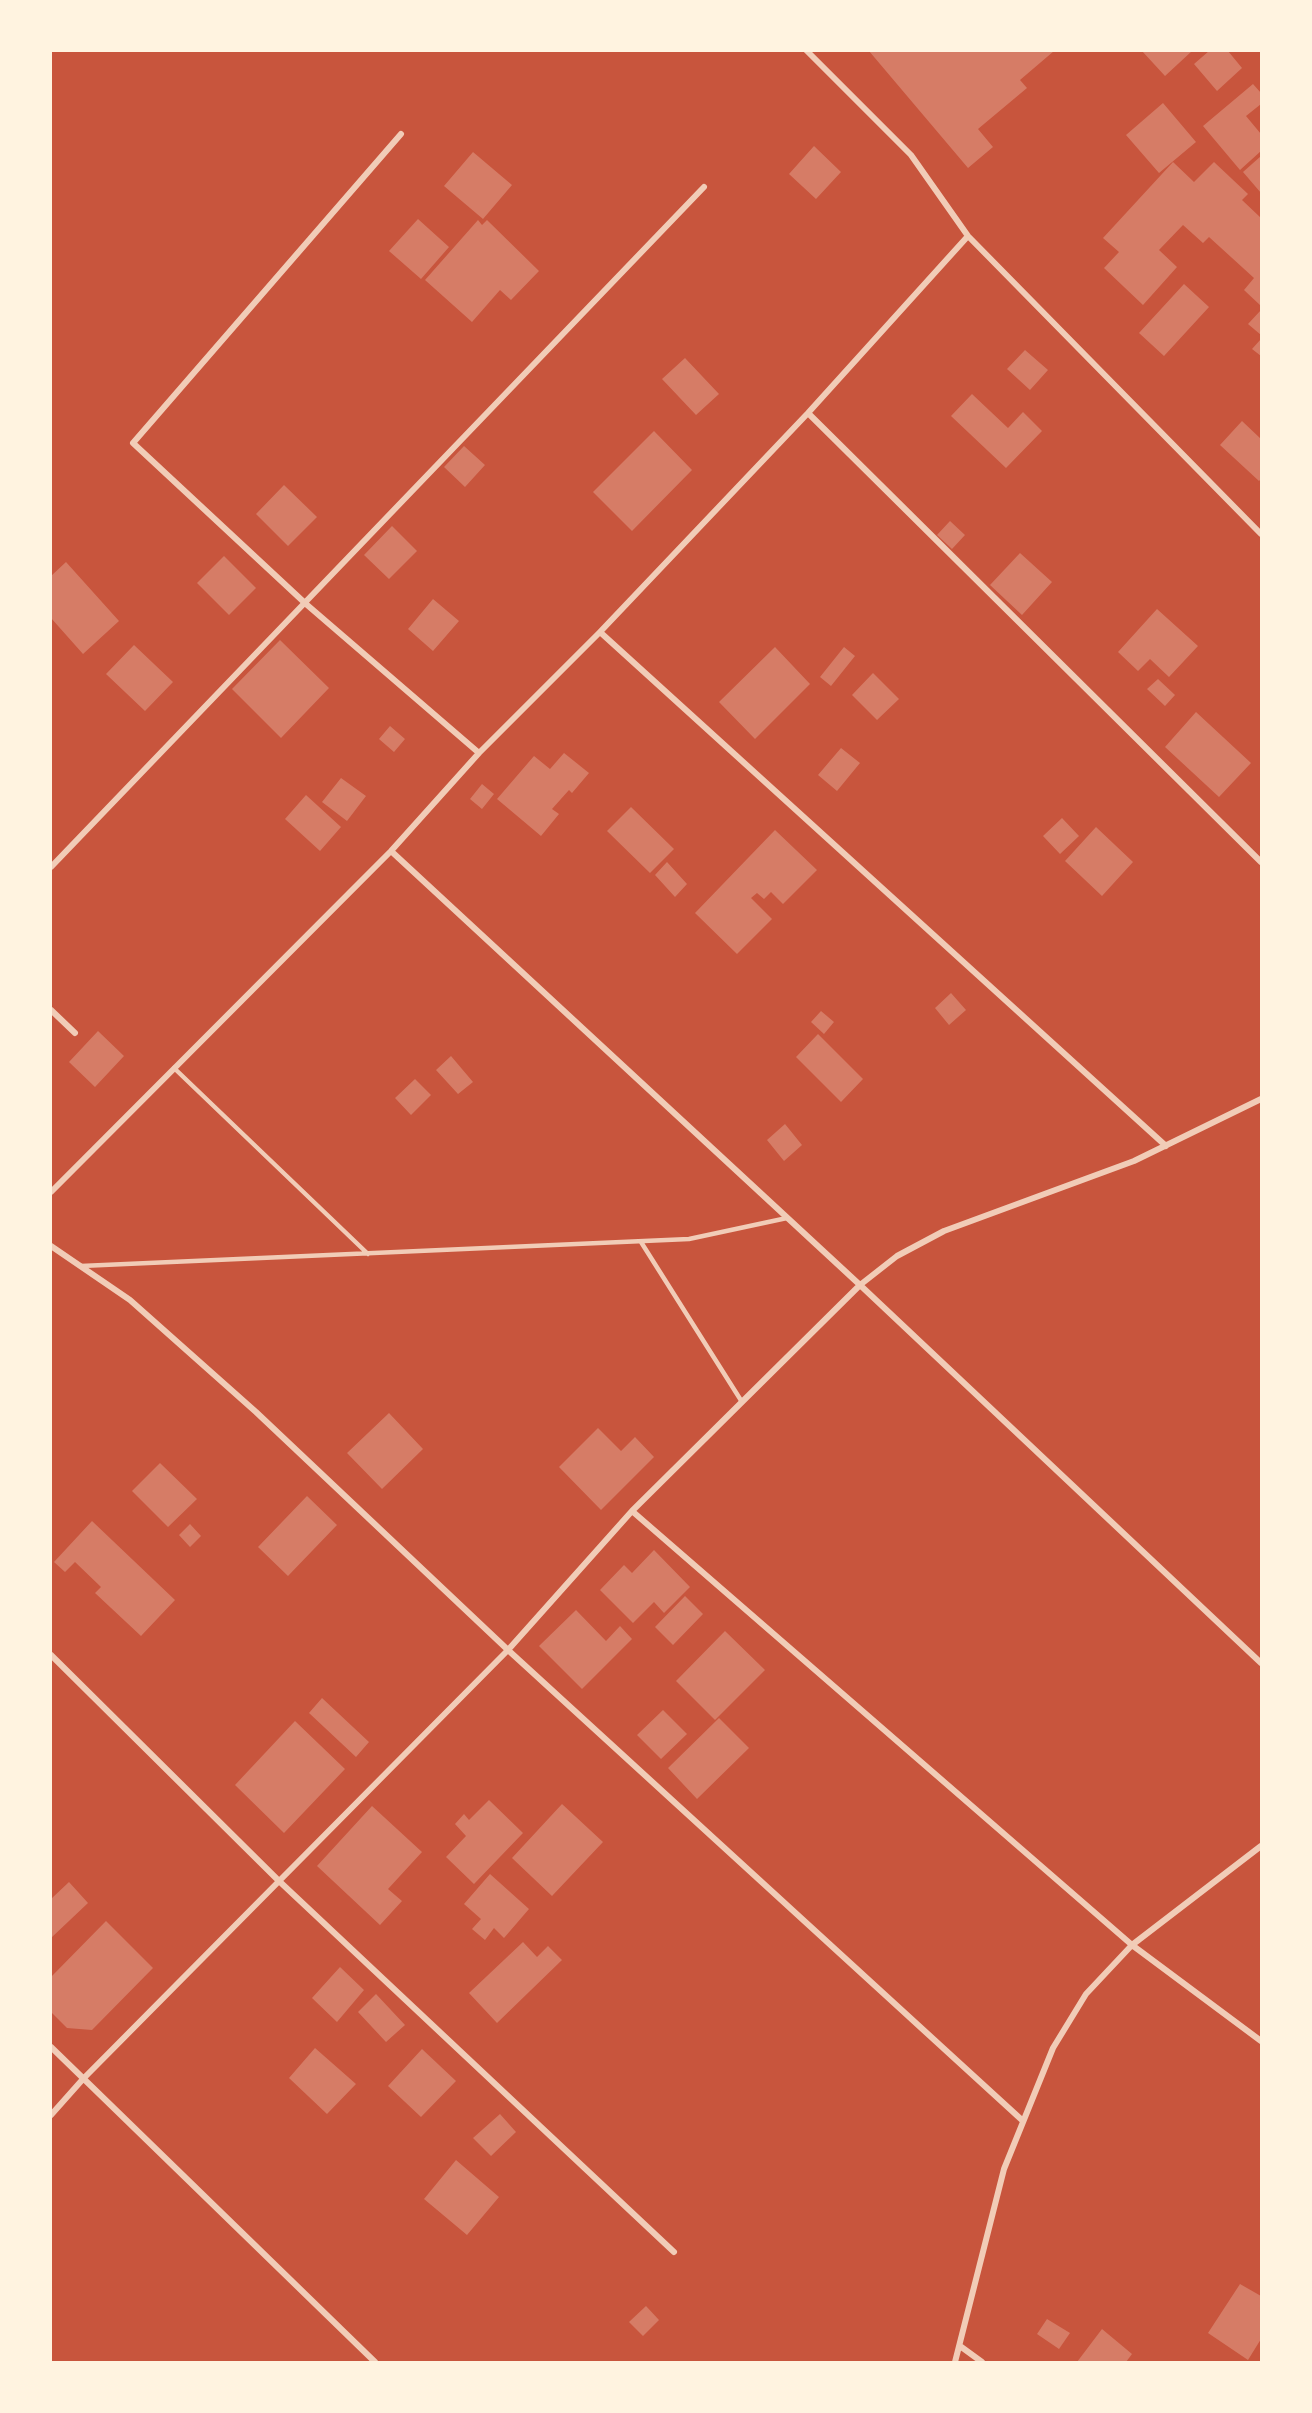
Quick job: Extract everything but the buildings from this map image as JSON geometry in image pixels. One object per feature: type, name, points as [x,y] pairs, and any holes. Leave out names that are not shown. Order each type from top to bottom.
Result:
[{"type":"street","points":[[807,51],[911,154],[968,236],[1261,534]]},
{"type":"street","points":[[401,134],[133,443],[306,604],[479,753]]},
{"type":"street","points":[[51,867],[704,187]]},
{"type":"street","points":[[51,1192],[391,851],[479,753],[600,632],[808,412],[968,236]]},
{"type":"street","points":[[808,412],[1261,862]]},
{"type":"street","points":[[600,632],[1166,1146]]},
{"type":"street","points":[[391,851],[860,1286],[1261,1663]]},
{"type":"street","points":[[51,1010],[75,1033]]},
{"type":"street","points":[[51,2115],[83,2079],[508,1650],[632,1511],[860,1286],[897,1256],[944,1231],[1134,1161],[1261,1099]]},
{"type":"street","points":[[51,1246],[130,1300],[256,1412],[508,1650],[1023,2121]]},
{"type":"street","points":[[632,1511],[1132,1945],[1261,2041]]},
{"type":"street","points":[[51,1655],[279,1881],[674,2252]]},
{"type":"street","points":[[955,2362],[1004,2169],[1053,2048],[1086,1994],[1132,1945],[1261,1846]]},
{"type":"street","points":[[51,2047],[375,2362]]},
{"type":"street","points":[[960,2346],[982,2362]]},
{"type":"lane","points":[[174,1068],[368,1254]]},
{"type":"lane","points":[[81,1266],[689,1239],[787,1218]]},
{"type":"lane","points":[[641,1242],[742,1402]]}]
